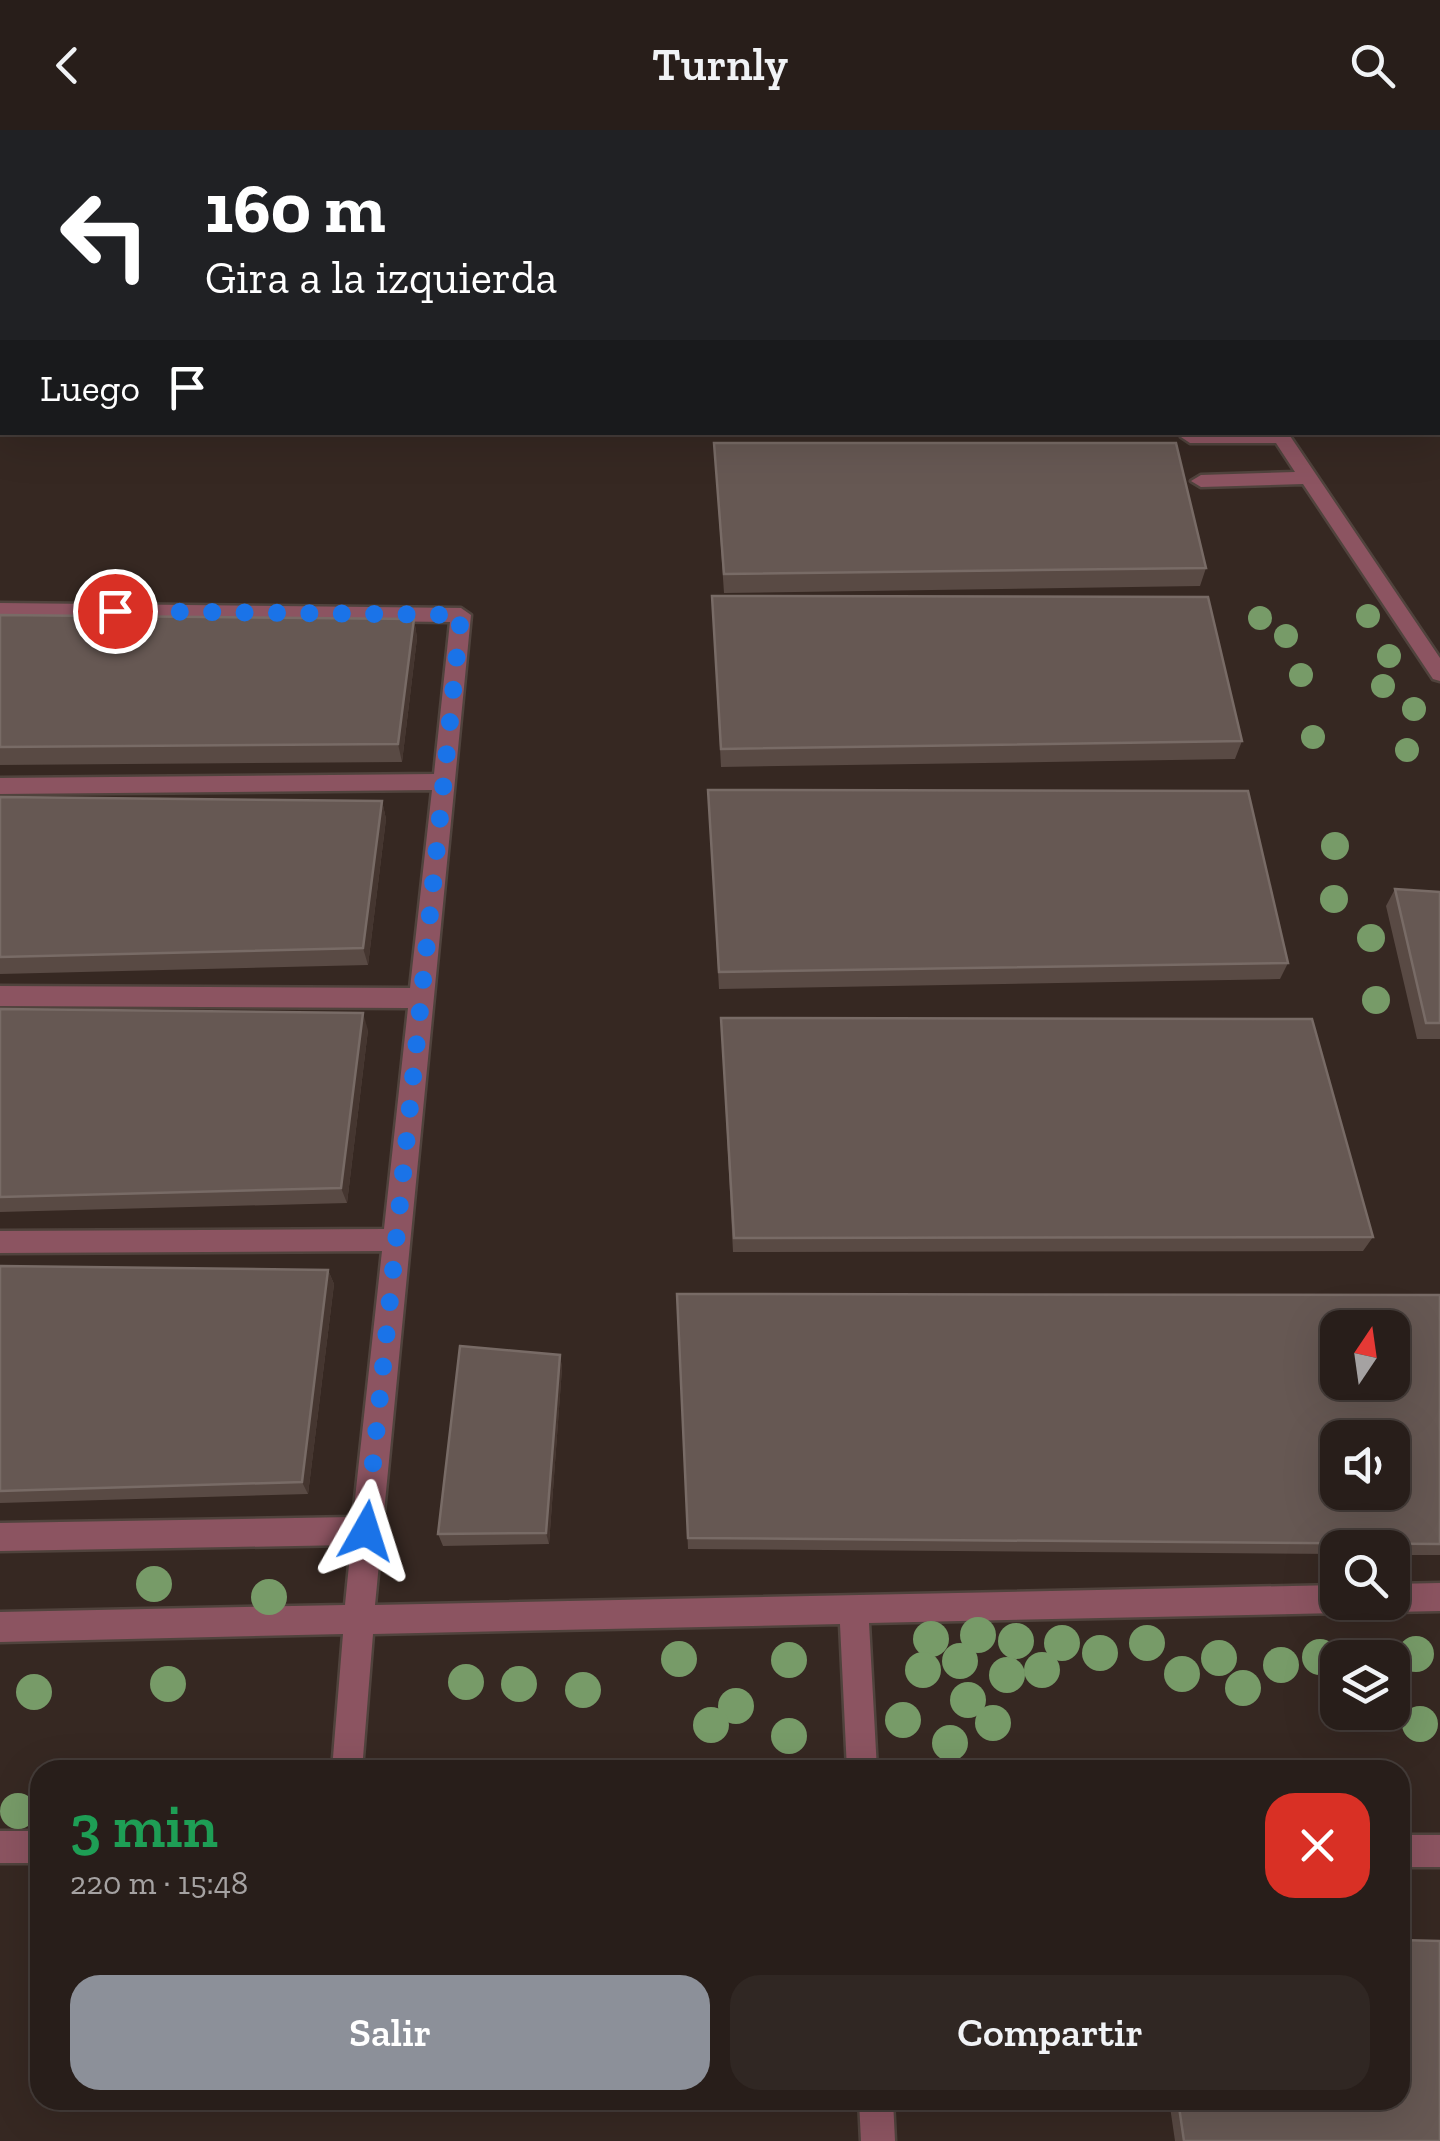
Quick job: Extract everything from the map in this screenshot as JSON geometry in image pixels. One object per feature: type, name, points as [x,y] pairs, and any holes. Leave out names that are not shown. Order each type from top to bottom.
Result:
[{"type":"street","points":[[1190,438],[1281,437],[1440,674]]},
{"type":"street","points":[[1201,481],[1307,478]]},
{"type":"street","points":[[0,610],[461,615],[366,1531],[348,1760]]},
{"type":"street","points":[[0,786],[444,782]]},
{"type":"street","points":[[0,996],[421,998]]},
{"type":"street","points":[[0,1242],[396,1240]]},
{"type":"street","points":[[0,1537],[366,1531]]},
{"type":"street","points":[[1410,1598],[1440,1597]]},
{"type":"street","points":[[0,1626],[1320,1599]]},
{"type":"street","points":[[854,1609],[862,1760]]},
{"type":"street","points":[[0,1848],[30,1847]]},
{"type":"street","points":[[1410,1851],[1440,1851]]},
{"type":"street","points":[[876,2110],[878,2141]]},
{"type":"building","points":[[714,443],[1176,443],[1206,568],[724,574]]},
{"type":"building","points":[[712,596],[1208,597],[1242,741],[721,749]]},
{"type":"building","points":[[0,615],[414,619],[398,744],[0,747]]},
{"type":"building","points":[[708,790],[1248,791],[1288,963],[719,972]]},
{"type":"building","points":[[0,797],[382,801],[363,948],[0,957]]},
{"type":"building","points":[[1395,889],[1440,892],[1440,1023],[1426,1023]]},
{"type":"building","points":[[0,1009],[363,1013],[341,1188],[0,1197]]},
{"type":"building","points":[[721,1018],[1312,1019],[1373,1237],[734,1238]]},
{"type":"building","points":[[0,1266],[328,1270],[302,1482],[0,1491]]},
{"type":"building","points":[[677,1294],[1440,1295],[1440,1544],[1410,1544],[1410,1530],[1320,1530],[1320,1543],[688,1538]]},
{"type":"building","points":[[460,1346],[560,1355],[546,1533],[438,1534]]},
{"type":"building","points":[[1410,1940],[1440,1941],[1440,2141],[1184,2141],[1179,2110],[1410,2110]]},
{"type":"route","points":[[115,611],[461,615],[366,1531]]}]
